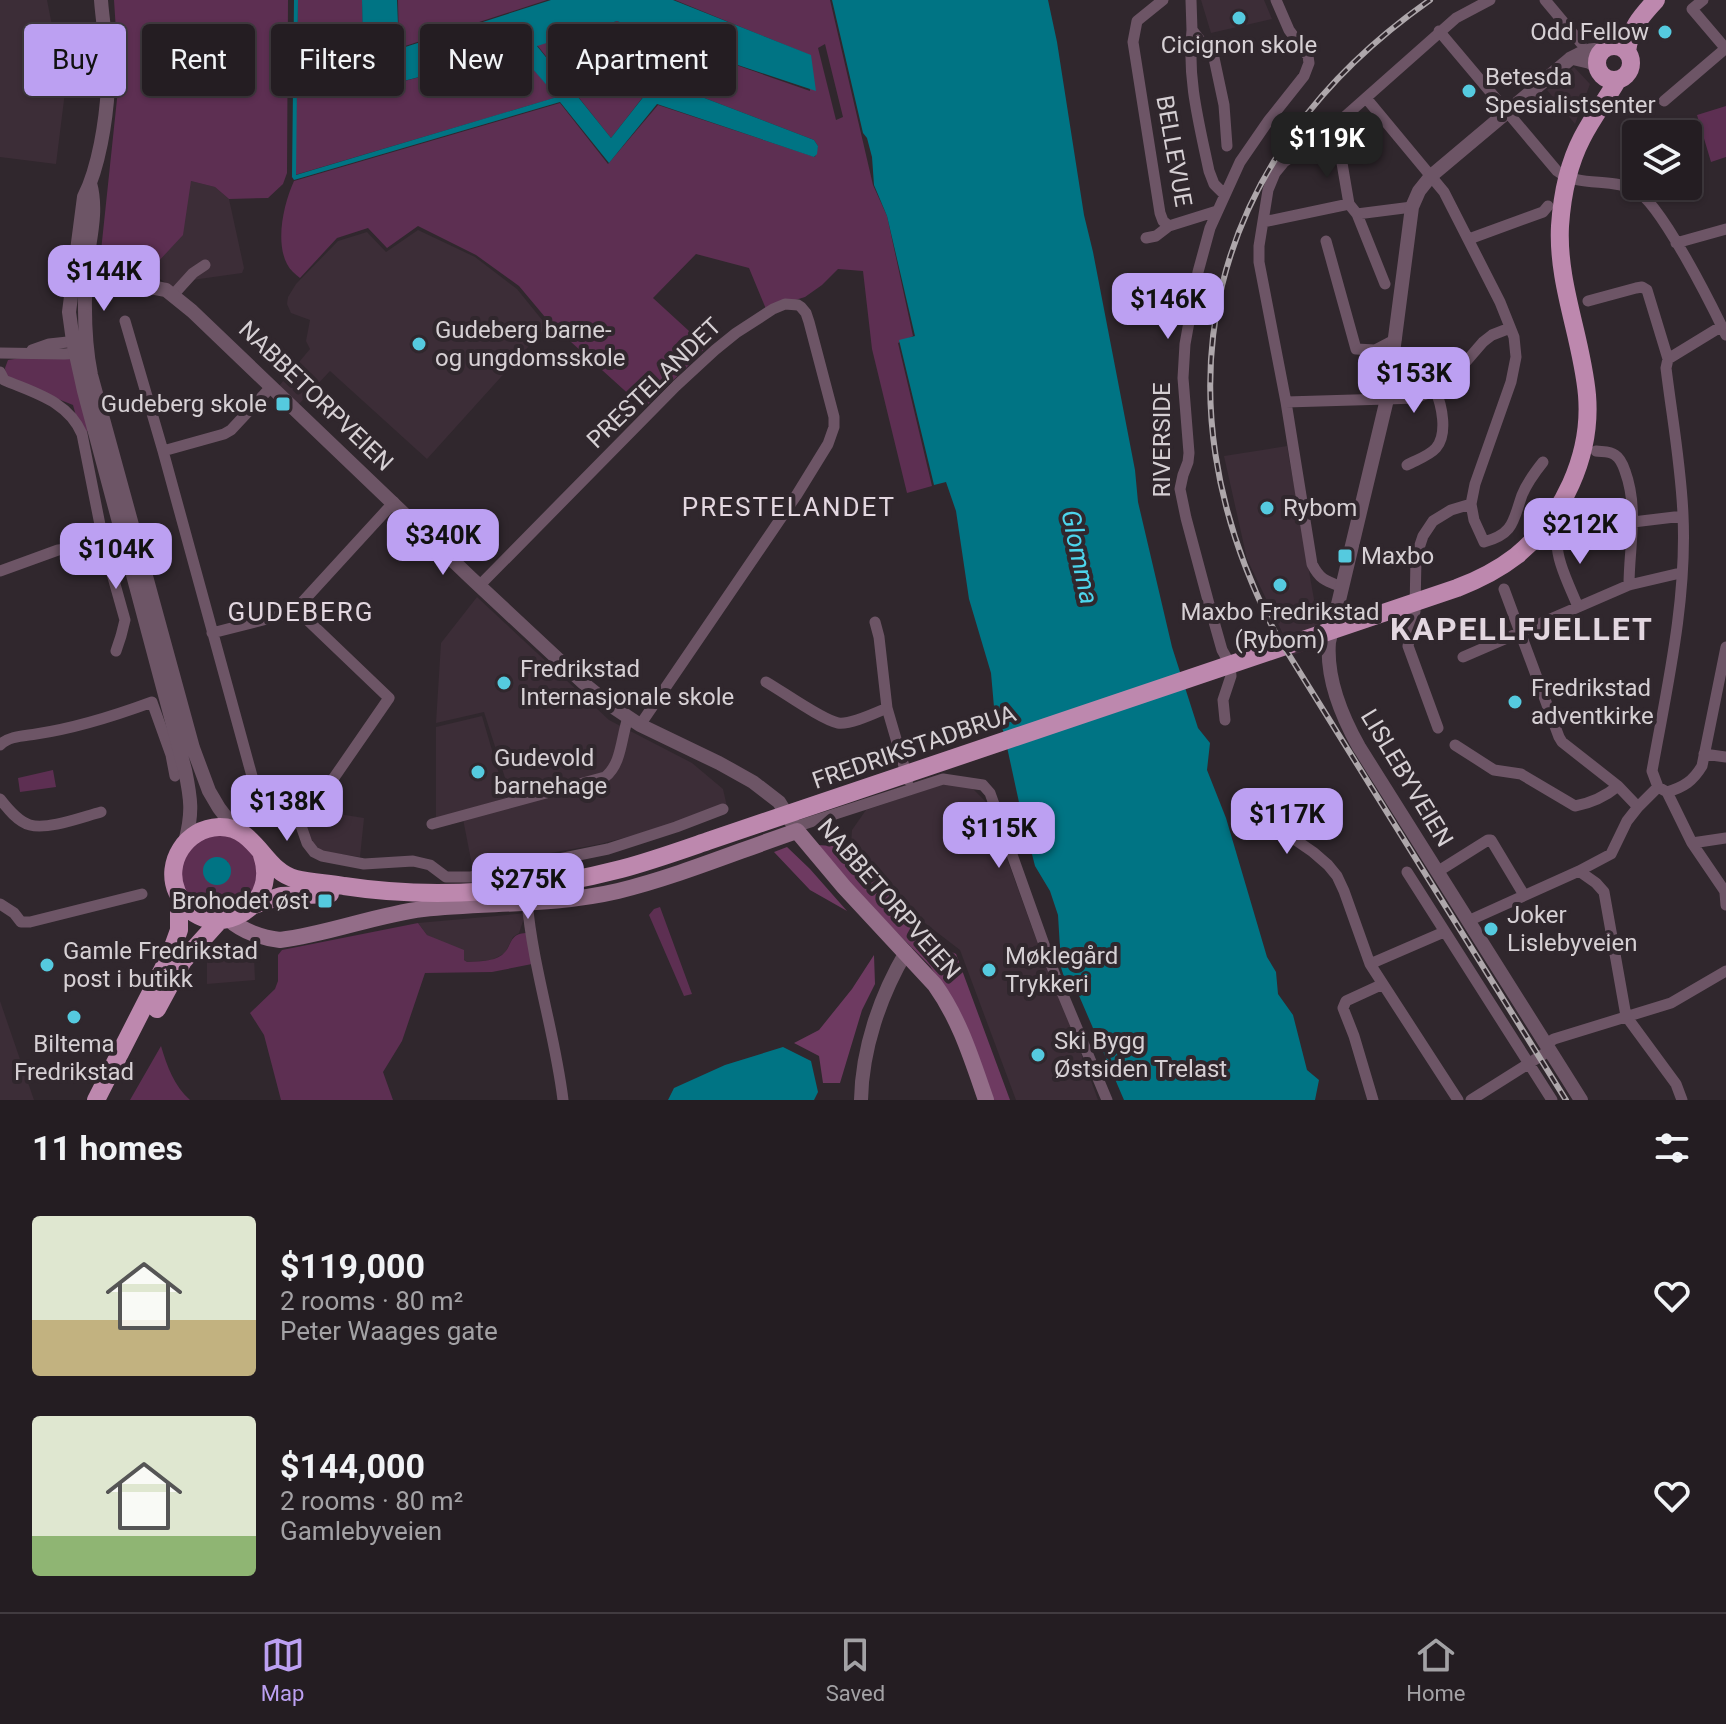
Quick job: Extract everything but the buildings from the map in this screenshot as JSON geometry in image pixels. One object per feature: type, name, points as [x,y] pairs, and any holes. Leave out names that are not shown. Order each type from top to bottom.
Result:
[{"type":"highway","points":[[1609,62],[1626,19],[1641,0]]},
{"type":"highway","points":[[1609,62],[1628,41],[1634,27],[1656,0]]},
{"type":"highway","name":"FREDRIKSTADBRUA","points":[[369,890],[424,892],[502,889],[566,881],[620,869],[1457,588],[1517,555],[1556,512],[1570,486],[1586,429],[1587,395],[1563,274],[1555,205],[1609,62]]},
{"type":"highway","points":[[96,1100],[170,955],[179,930],[179,897],[173,872],[178,853],[195,834],[218,827],[236,830],[252,840],[262,855],[290,878],[369,890]]},
{"type":"highway","points":[[252,907],[266,881],[262,855]]},
{"type":"highway","points":[[179,897],[197,914],[208,919],[224,920],[281,896],[369,890]]},
{"type":"highway","points":[[110,1100],[183,961],[224,920]]},
{"type":"main road","points":[[224,920],[268,939],[280,940],[422,910],[562,899],[618,891],[796,829]]},
{"type":"main road","name":"NABBETORPVEIEN","points":[[796,829],[844,887],[935,985],[964,1038],[986,1100]]},
{"type":"main road","points":[[252,907],[256,933]]},
{"type":"street","points":[[101,0],[108,86],[101,139],[90,183],[95,200],[80,278],[85,313],[80,347],[104,470],[185,770],[191,803],[185,842]]},
{"type":"street","name":"BELLEVUE","points":[[1163,0],[1137,21],[1133,42],[1160,213],[1169,226]]},
{"type":"street","points":[[1191,0],[1191,80],[1211,178],[1225,195]]},
{"type":"street","name":"RIVERSIDE","points":[[1225,720],[1223,700],[1231,676],[1230,664],[1222,650],[1180,489],[1189,453],[1183,378],[1185,344],[1198,272],[1217,211],[1240,162],[1307,71],[1308,56],[1289,30],[1276,0]]},
{"type":"street","points":[[1342,587],[1325,581],[1312,564],[1259,262],[1268,190],[1284,162],[1333,127],[1439,31],[1490,0]]},
{"type":"street","points":[[1545,0],[1581,43]]},
{"type":"street","points":[[1664,101],[1726,49],[1692,9],[1703,0]]},
{"type":"street","points":[[1192,30],[1214,58],[1224,105],[1227,146]]},
{"type":"street","points":[[1439,31],[1553,168],[1565,177],[1634,189],[1654,209],[1724,330],[1668,359]]},
{"type":"street","points":[[1263,222],[1353,209],[1412,207],[1431,176],[1573,58],[1593,49],[1609,62]]},
{"type":"street","points":[[1366,98],[1444,192],[1500,302],[1515,346],[1514,369],[1507,395],[1475,484],[1471,504],[1484,542],[1502,535],[1513,523],[1524,490],[1543,462]]},
{"type":"street","points":[[1333,127],[1353,209],[1385,284]]},
{"type":"street","points":[[1469,239],[1555,205]]},
{"type":"street","name":"LISLEBYVEIEN","points":[[1412,207],[1387,399],[1327,657],[1338,702],[1359,747],[1581,1100]]},
{"type":"street","points":[[1146,238],[1156,236],[1169,226],[1217,211]]},
{"type":"street","points":[[1676,243],[1726,229]]},
{"type":"street","points":[[1326,241],[1356,349],[1375,350],[1396,339]]},
{"type":"street","points":[[173,295],[205,265]]},
{"type":"street","name":"NABBETORPVEIEN","points":[[80,278],[107,275],[119,281],[155,287],[173,295],[589,688],[634,722],[753,782],[779,802],[796,829]]},
{"type":"street","points":[[1588,301],[1636,288],[1647,290],[1668,359],[1666,368],[1683,516],[1682,574],[1678,621],[1652,771],[1692,843],[1726,893],[1726,905]]},
{"type":"street","name":"PRESTELANDET","points":[[479,586],[715,350],[773,309],[785,304],[801,307],[809,322],[834,417],[831,437],[796,496],[634,722]]},
{"type":"street","points":[[125,321],[261,809],[303,797],[331,782],[389,698],[296,609]]},
{"type":"street","points":[[1286,402],[1415,398],[1451,379],[1483,342],[1510,328]]},
{"type":"street","points":[[0,353],[24,353],[49,344],[80,347]]},
{"type":"street","points":[[80,347],[99,405],[193,748],[209,791],[236,830]]},
{"type":"street","points":[[1375,350],[1392,368]]},
{"type":"street","points":[[0,372],[4,380],[47,398],[77,421],[104,545],[125,620],[116,651]]},
{"type":"street","points":[[163,451],[231,430],[271,387]]},
{"type":"street","points":[[1407,465],[1431,452],[1439,443],[1441,406],[1435,390]]},
{"type":"street","points":[[1596,451],[1615,455],[1624,467],[1631,492],[1633,522],[1629,585]]},
{"type":"street","points":[[212,633],[296,609],[394,502]]},
{"type":"street","points":[[1438,728],[1408,646],[1415,611],[1416,557],[1425,531],[1433,521],[1451,510],[1471,504]]},
{"type":"street","points":[[1610,515],[1633,522],[1683,516]]},
{"type":"street","points":[[1578,607],[1556,542],[1558,537],[1589,525]]},
{"type":"street","points":[[0,571],[58,550],[104,545]]},
{"type":"street","points":[[1463,657],[1629,585],[1682,574]]},
{"type":"street","points":[[1504,589],[1562,742],[1618,786],[1638,807]]},
{"type":"street","points":[[875,622],[887,708],[910,788]]},
{"type":"street","points":[[1468,921],[1611,854],[1627,821],[1638,807],[1663,789],[1682,788],[1694,779],[1702,766],[1726,647]]},
{"type":"street","points":[[766,682],[838,723],[887,708]]},
{"type":"street","points":[[0,745],[19,736],[60,731],[103,720],[152,702],[171,755],[175,776]]},
{"type":"street","points":[[432,824],[605,777],[616,765],[623,732],[634,722]]},
{"type":"street","points":[[1455,745],[1494,770],[1521,774],[1575,806],[1618,786]]},
{"type":"street","points":[[1704,754],[1726,757]]},
{"type":"street","points":[[796,829],[943,779],[983,785],[990,793],[1056,978],[1107,1100]]},
{"type":"street","points":[[0,799],[30,825],[48,825],[101,812]]},
{"type":"street","points":[[292,800],[307,843],[314,852],[364,864],[413,861],[430,865],[446,877],[471,877],[608,849],[723,809]]},
{"type":"street","points":[[1249,808],[1328,865],[1337,876],[1370,964],[1458,1100]]},
{"type":"street","points":[[1692,843],[1726,838]]},
{"type":"street","points":[[1437,872],[1491,840],[1524,895]]},
{"type":"street","points":[[608,849],[618,891]]},
{"type":"street","points":[[1579,871],[1604,892],[1626,1016],[1676,1084],[1682,1100]]},
{"type":"street","points":[[1407,872],[1552,1100]]},
{"type":"street","points":[[0,904],[21,922],[30,922],[142,894]]},
{"type":"street","points":[[527,901],[563,1100]]},
{"type":"street","points":[[1370,964],[1444,932]]},
{"type":"street","points":[[861,1100],[868,1046],[875,1021],[906,952]]},
{"type":"street","points":[[1471,1100],[1528,1064],[1554,1039],[1671,1003],[1726,971]]},
{"type":"street","points":[[1373,1100],[1343,1008],[1346,1001],[1383,984]]},
{"type":"shaded area","points":[[0,0],[47,0],[52,24],[24,24],[24,96],[64,96],[56,164],[0,157]]},
{"type":"shaded area","points":[[114,0],[288,0],[288,24],[271,24],[271,96],[287,96],[287,173],[283,184],[268,198],[229,199],[215,187],[191,181],[183,235],[156,264],[142,267],[109,262],[101,251],[117,96],[126,96],[126,24],[116,24]]},
{"type":"shaded area","points":[[298,0],[362,0],[363,24],[298,24]]},
{"type":"shaded area","points":[[398,0],[547,0],[473,24],[420,24],[420,41],[404,46],[404,24],[398,24]]},
{"type":"shaded area","points":[[675,0],[830,0],[873,185],[887,216],[913,336],[898,343],[932,486],[907,493],[872,349],[863,271],[838,269],[805,297],[766,309],[749,268],[696,254],[653,298],[689,331],[718,335],[644,408],[550,323],[519,286],[476,255],[418,226],[387,248],[368,228],[337,238],[300,278],[291,270],[283,255],[282,222],[294,181],[560,103],[608,164],[658,105],[815,157],[818,146],[814,140],[699,96],[736,96],[736,65],[810,91],[807,54]],"holes":[[[825,44],[843,117],[836,120],[818,48]]]},
{"type":"shaded area","name":"Cicignon skole","points":[[1201,0],[1264,0],[1272,19],[1211,33]]},
{"type":"shaded area","points":[[548,42],[548,59],[537,45]]},
{"type":"shaded area","points":[[1574,67],[1590,84],[1575,124],[1547,90]]},
{"type":"shaded area","points":[[532,68],[548,86],[548,96],[558,97],[295,175],[296,96],[404,96],[404,81],[420,77],[420,96],[532,96]]},
{"type":"shaded area","points":[[578,96],[644,96],[611,138]]},
{"type":"shaded area","points":[[1726,106],[1726,157],[1711,162],[1702,132],[1702,120],[1698,120],[1697,115]]},
{"type":"shaded area","points":[[191,181],[215,187],[229,199],[244,268],[242,273],[192,280],[182,294],[142,267],[156,264]]},
{"type":"shaded area","name":"Gudeberg barne- og ungdomsskole","points":[[418,230],[475,257],[517,289],[547,326],[427,459],[330,371],[298,405],[279,386],[310,349],[306,341],[310,320],[291,313],[287,304],[296,284],[338,241],[367,232],[386,252]]},
{"type":"shaded area","points":[[68,348],[89,431],[83,432],[73,405],[6,376],[8,360]]},
{"type":"shaded area","name":"Rybom","points":[[1287,446],[1322,645],[1293,655],[1247,559],[1224,456]]},
{"type":"shaded area","points":[[477,597],[609,720],[692,763],[723,789],[728,811],[600,844],[472,865],[463,819],[514,806],[484,712],[436,723],[441,643]]},
{"type":"shaded area","points":[[482,716],[506,798],[436,819],[436,727]]},
{"type":"shaded area","points":[[53,770],[56,787],[20,792],[18,778]]},
{"type":"shaded area","points":[[949,782],[969,785],[987,803],[1098,1100],[1016,1100],[960,950],[908,910],[851,845],[852,830],[866,810]]},
{"type":"shaded area","points":[[313,810],[364,818],[360,857],[320,851],[306,833],[305,818]]},
{"type":"shaded area","points":[[216,831],[250,846],[259,871],[251,896],[230,911],[203,910],[183,892],[178,865],[182,852]],"holes":[[[220,858],[228,862],[228,879],[221,884],[204,869],[208,862]]]},
{"type":"shaded area","points":[[818,845],[846,847],[929,941],[956,954],[1010,1100],[991,1100],[947,993],[930,966],[857,892]]},
{"type":"shaded area","points":[[787,847],[847,911],[810,890],[774,852]]},
{"type":"shaded area","points":[[660,907],[692,994],[684,996],[649,915]]},
{"type":"shaded area","points":[[528,913],[505,953],[492,960],[467,962],[427,935],[418,923]]},
{"type":"shaded area","points":[[418,923],[427,935],[464,950],[464,960],[467,962],[498,957],[513,938],[526,933],[532,964],[492,972],[425,973],[402,1041],[383,1072],[393,1100],[281,1100],[264,1035],[250,1013],[275,989],[278,955],[282,950]]},
{"type":"shaded area","points":[[874,955],[875,984],[862,1010],[840,1083],[823,1083],[819,1056],[794,1043],[819,1030]]},
{"type":"shaded area","points":[[254,957],[255,980],[207,984],[207,960]]},
{"type":"shaded area","points":[[0,1001],[34,1100],[0,1100]]},
{"type":"shaded area","points":[[161,1046],[175,1082],[190,1100],[130,1100]]},
{"type":"water","points":[[294,0],[298,0],[298,24],[294,24]]},
{"type":"water","points":[[362,0],[397,0],[398,24],[363,24]]},
{"type":"water","points":[[551,0],[673,0],[733,24],[624,24],[617,21],[607,24],[548,24],[548,43],[537,46],[548,60],[548,87],[532,68],[532,24],[477,24]]},
{"type":"water","name":"Glomma","points":[[832,0],[1048,0],[1084,215],[1135,470],[1138,502],[1172,647],[1198,728],[1210,743],[1207,770],[1226,818],[1267,957],[1276,972],[1278,994],[1293,1015],[1307,1070],[1319,1080],[1315,1100],[1124,1100],[1074,984],[1065,980],[1058,958],[1058,915],[1050,891],[1035,866],[1004,733],[994,707],[991,673],[969,599],[956,511],[946,482],[934,485],[899,340],[915,336],[887,216],[874,185],[872,157],[863,133]]},
{"type":"water","points":[[736,25],[811,55],[816,91],[736,64]]},
{"type":"water","points":[[420,42],[420,77],[404,81],[404,47]]},
{"type":"water","points":[[293,96],[297,96],[296,175],[556,96],[577,96],[611,138],[644,96],[699,96],[814,140],[818,146],[814,157],[657,104],[609,163],[560,102],[294,180]]},
{"type":"water","points":[[217,857],[227,861],[231,871],[227,881],[217,885],[207,881],[203,871],[207,861]]},
{"type":"water","points":[[783,1047],[811,1061],[818,1092],[814,1100],[668,1100],[674,1088],[725,1065]]},
{"type":"railway","points":[[1430,0],[1354,62],[1294,131],[1250,206],[1222,285],[1211,369],[1216,455],[1237,544],[1276,634],[1566,1100]]},
{"type":"place","name":"Cicignon skole","points":[[1239,18]]},
{"type":"place","name":"Odd Fellow","points":[[1665,32]]},
{"type":"place","name":"Betesda Spesialistsenter","points":[[1469,91]]},
{"type":"place","name":"Gudeberg barne- og ungdomsskole","points":[[419,344]]},
{"type":"place","name":"Gudeberg skole","points":[[283,404]]},
{"type":"place","name":"Rybom","points":[[1267,508]]},
{"type":"place","name":"Maxbo","points":[[1345,556]]},
{"type":"place","name":"Maxbo Fredrikstad (Rybom)","points":[[1280,585]]},
{"type":"place","name":"Fredrikstad Internasjonale skole","points":[[504,683]]},
{"type":"place","name":"Fredrikstad adventkirke","points":[[1515,702]]},
{"type":"place","name":"Gudevold barnehage","points":[[478,772]]},
{"type":"place","name":"Brohodet øst","points":[[325,901]]},
{"type":"place","name":"Joker Lislebyveien","points":[[1491,929]]},
{"type":"place","name":"Gamle Fredrikstad post i butikk","points":[[47,965]]},
{"type":"place","name":"Møklegård Trykkeri","points":[[989,970]]},
{"type":"place","name":"Biltema Fredrikstad","points":[[74,1017]]},
{"type":"place","name":"Ski Bygg Østsiden Trelast","points":[[1038,1055]]},
{"type":"district","name":"PRESTELANDET","points":[[789,507]]},
{"type":"district","name":"GUDEBERG","points":[[301,612]]},
{"type":"district","name":"KAPELLFJELLET","points":[[1522,629]]}]
